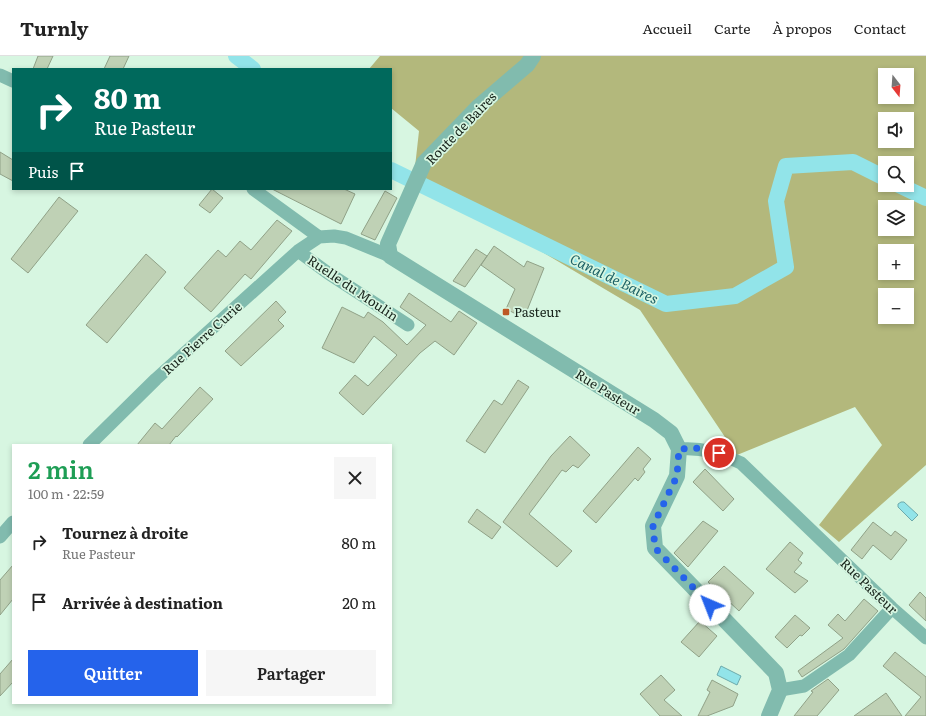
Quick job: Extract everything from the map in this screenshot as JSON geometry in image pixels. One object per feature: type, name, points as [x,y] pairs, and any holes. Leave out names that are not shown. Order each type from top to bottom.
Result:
[{"type":"street","name":"Route de Baires","points":[[390,256],[388,244],[424,163],[478,107],[527,65],[533,56]]},
{"type":"street","points":[[0,75],[12,81]]},
{"type":"street","points":[[254,190],[319,237]]},
{"type":"street","name":"Rue Pasteur","points":[[319,237],[334,236],[346,238],[390,256],[654,420],[671,433],[679,449],[695,448],[719,453],[741,463],[892,608],[926,638]]},
{"type":"street","name":"Rue Pierre Curie","points":[[90,444],[156,379],[298,251],[319,237]]},
{"type":"street","name":"Ruelle du Moulin","points":[[298,251],[408,326]]},
{"type":"street","points":[[679,449],[677,476],[653,526],[655,548],[776,673],[780,690],[769,716]]},
{"type":"street","points":[[0,537],[12,523]]},
{"type":"street","points":[[780,690],[804,686],[849,655],[892,608]]},
{"type":"green space","points":[[380,56],[926,56],[926,465],[839,542],[819,525],[882,445],[855,407],[737,455],[640,310],[414,176],[419,131],[392,109],[392,68],[370,68]]},
{"type":"water","points":[[904,502],[918,515],[912,521],[898,507],[898,504]]},
{"type":"water","points":[[721,666],[741,676],[737,685],[717,675]]},
{"type":"building","points":[[38,56],[53,56],[47,68],[33,68]]},
{"type":"building","points":[[110,56],[129,56],[123,68],[104,68]]},
{"type":"building","points":[[0,152],[12,159],[12,180],[0,174]]},
{"type":"building","points":[[211,190],[223,198],[210,213],[199,205]]},
{"type":"building","points":[[274,190],[346,190],[355,194],[341,224]]},
{"type":"building","points":[[385,191],[397,198],[375,240],[361,234]]},
{"type":"building","points":[[59,197],[78,211],[28,273],[11,259]]},
{"type":"building","points":[[277,220],[292,231],[251,279],[245,274],[211,312],[184,288],[218,250],[226,257],[240,241],[251,250]]},
{"type":"building","points":[[494,246],[524,267],[527,261],[544,268],[524,318],[506,309],[515,289],[481,265]]},
{"type":"building","points":[[476,249],[487,256],[465,287],[453,281]]},
{"type":"building","points":[[146,254],[166,272],[107,343],[86,325]]},
{"type":"building","points":[[409,293],[451,322],[459,311],[477,323],[454,355],[435,341],[420,353],[363,415],[339,393],[355,375],[368,386],[397,355],[374,336],[354,363],[322,348],[342,307],[364,318],[368,312],[383,322],[407,345],[426,325],[400,307]]},
{"type":"building","points":[[276,301],[286,312],[278,320],[284,326],[241,366],[225,351]]},
{"type":"building","points":[[518,380],[529,387],[485,453],[466,441],[494,400],[502,405]]},
{"type":"building","points":[[200,387],[213,399],[170,444],[138,444],[155,423],[162,429]]},
{"type":"building","points":[[570,436],[590,455],[578,468],[573,465],[566,472],[562,470],[529,514],[572,551],[557,567],[503,522],[551,456]]},
{"type":"building","points":[[638,447],[651,459],[643,469],[645,472],[638,481],[635,478],[596,523],[583,511]]},
{"type":"building","points":[[705,469],[734,499],[723,511],[693,482]]},
{"type":"building","points":[[477,509],[501,527],[492,539],[468,522]]},
{"type":"building","points":[[703,521],[718,531],[688,567],[674,553]]},
{"type":"building","points":[[873,522],[891,536],[895,531],[907,540],[891,560],[873,545],[862,559],[851,550]]},
{"type":"building","points":[[790,542],[803,553],[798,560],[802,563],[794,572],[808,581],[795,593],[766,569]]},
{"type":"building","points":[[12,566],[12,600],[0,615],[0,580]]},
{"type":"building","points":[[724,566],[754,593],[739,611],[708,582]]},
{"type":"building","points":[[920,592],[926,598],[926,621],[909,605]]},
{"type":"building","points":[[864,599],[878,611],[844,649],[802,677],[798,671],[843,638],[828,625],[838,614],[845,621]]},
{"type":"building","points":[[795,615],[810,628],[802,636],[800,635],[787,648],[775,637]]},
{"type":"building","points":[[700,621],[717,636],[699,657],[681,642]]},
{"type":"building","points":[[895,652],[926,677],[926,716],[905,716],[921,697],[883,666]]},
{"type":"building","points":[[12,660],[12,683],[0,696],[0,674]]},
{"type":"building","points":[[661,675],[675,690],[664,700],[682,716],[660,716],[640,694]]},
{"type":"building","points":[[828,679],[839,690],[817,716],[794,716],[813,692],[811,691]]},
{"type":"building","points":[[712,680],[738,694],[733,706],[707,716],[698,716],[710,692],[707,690]]},
{"type":"building","points":[[886,693],[902,716],[854,716]]},
{"type":"waterway","name":"Canal de Baires","points":[[236,56],[252,68]]},
{"type":"waterway","name":"Canal de Baires","points":[[392,170],[666,304],[735,296],[786,267],[776,201],[786,166],[853,162],[878,174]]},
{"type":"waterway","name":"Canal de Baires","points":[[914,192],[926,198]]},
{"type":"place","name":"Pasteur","points":[[506,312]]},
{"type":"route","points":[[710,605],[655,548],[653,526],[677,476],[679,449],[695,448],[719,453]]}]
